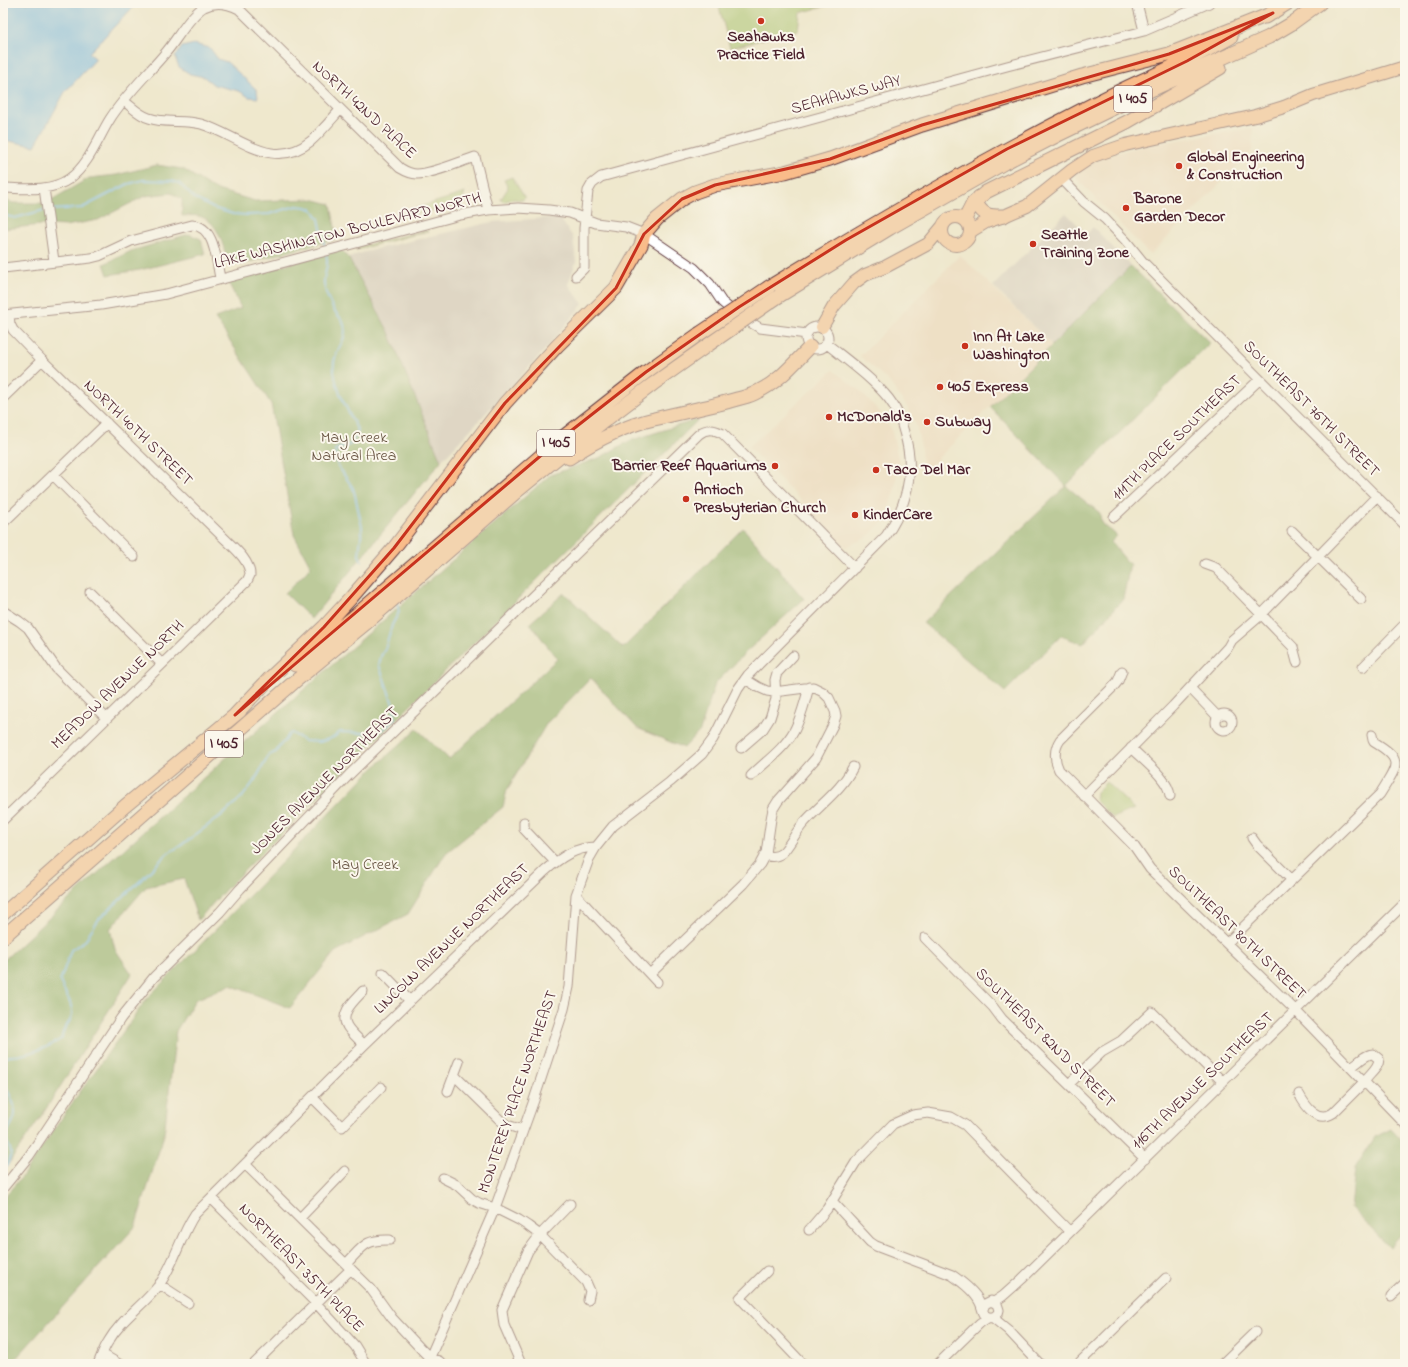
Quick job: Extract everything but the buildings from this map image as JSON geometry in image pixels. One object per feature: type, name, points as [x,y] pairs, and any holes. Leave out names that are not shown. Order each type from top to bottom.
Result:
[{"type":"highway","name":"I 405","points":[[3,938],[293,683],[361,619],[424,564],[558,441],[646,372],[769,287],[881,220],[1007,149],[1075,113],[1220,44],[1288,3]]},
{"type":"highway","name":"I 405","points":[[424,564],[471,531],[578,442],[653,384],[779,296],[890,228],[1004,163],[1147,92],[1269,37],[1291,24],[1320,3]]},
{"type":"highway","points":[[235,715],[270,678],[324,627],[350,599],[394,548],[505,403],[557,346],[616,288],[641,245],[644,234],[657,219],[682,199],[695,192],[715,185],[785,172],[830,159],[930,123],[1082,76],[1169,54],[1273,13]]},
{"type":"highway","points":[[967,224],[973,203],[986,192],[1127,122],[1269,37]]},
{"type":"highway","points":[[979,197],[977,204],[980,211],[988,215],[1004,216]]},
{"type":"highway","points":[[471,531],[586,447],[615,432],[642,423],[757,393],[777,380],[810,347]]},
{"type":"highway","name":"I 405","points":[[3,914],[125,806],[235,715],[361,619]]},
{"type":"main road","points":[[967,224],[986,222],[1027,206],[1061,178],[1093,156],[1118,146],[1255,116],[1284,107],[1313,95],[1405,67]]},
{"type":"main road","points":[[822,328],[834,306],[854,283],[865,275],[885,267],[928,244],[948,219],[952,217],[961,217],[967,224],[970,236],[964,243],[955,245],[948,242],[928,244]]},
{"type":"main road","points":[[943,226],[943,234],[948,242]]},
{"type":"street","points":[[1137,3],[1144,31]]},
{"type":"street","name":"SEAHAWKS WAY","points":[[576,276],[584,268],[585,218],[588,191],[595,180],[606,175],[1007,66],[1144,31],[1209,3]]},
{"type":"street","points":[[7,188],[44,188],[59,184],[75,174],[91,153],[111,118],[200,9],[212,4],[225,4]]},
{"type":"street","name":"NORTH 42ND PLACE","points":[[225,4],[239,9],[394,163],[407,172],[416,174],[426,173],[475,157],[488,210]]},
{"type":"street","points":[[124,101],[142,115],[150,119],[198,124],[215,129],[263,152],[273,154],[283,153],[302,147],[311,140],[340,110]]},
{"type":"street","name":"SOUTHEAST 76TH STREET","points":[[1061,178],[1084,202],[1105,219],[1143,262],[1405,525]]},
{"type":"street","points":[[44,188],[54,261]]},
{"type":"street","name":"LAKE WASHINGTON BOULEVARD NORTH","points":[[6,315],[130,301],[166,294],[220,278],[460,215],[488,210],[518,208],[570,213],[596,223],[626,227],[644,234],[694,268],[710,284],[722,302],[736,314],[760,328],[807,334]]},
{"type":"street","points":[[3,268],[95,257],[131,241],[196,225],[205,229],[211,238],[220,278]]},
{"type":"street","name":"NORTH 40TH STREET","points":[[6,315],[13,330],[244,558],[250,571]]},
{"type":"street","points":[[811,328],[822,328],[828,336],[827,344],[821,349],[810,347],[806,341],[807,334],[811,328]]},
{"type":"street","points":[[596,846],[613,826],[675,778],[702,754],[713,739],[745,678],[886,536],[899,516],[908,490],[910,459],[907,441],[896,409],[890,400],[869,379],[827,344]]},
{"type":"street","points":[[3,398],[42,360]]},
{"type":"street","name":"111TH PLACE SOUTHEAST","points":[[1114,517],[1260,380]]},
{"type":"street","points":[[3,523],[107,423]]},
{"type":"street","name":"JONES AVENUE NORTHEAST","points":[[3,1188],[29,1156],[121,1018],[154,978],[220,912],[240,889],[350,775],[694,438],[703,431],[713,429],[723,434],[855,568]]},
{"type":"street","points":[[53,475],[134,557]]},
{"type":"street","points":[[1084,796],[1190,688],[1228,647],[1232,640],[1261,615],[1377,496]]},
{"type":"street","points":[[1292,530],[1361,599]]},
{"type":"street","points":[[1205,564],[1216,568],[1293,647],[1297,662]]},
{"type":"street","name":"MEADOW AVENUE NORTH","points":[[3,820],[250,578],[250,571]]},
{"type":"street","points":[[90,592],[162,664]]},
{"type":"street","points":[[3,611],[28,628],[56,668],[106,718]]},
{"type":"street","points":[[1363,667],[1405,624]]},
{"type":"street","points":[[741,748],[763,729],[770,718],[775,706],[775,680],[777,673],[793,656]]},
{"type":"street","name":"SOUTHEAST 80TH STREET","points":[[1122,671],[1114,686],[1060,740],[1057,745],[1056,764],[1084,796],[1134,846],[1150,869],[1296,1011],[1405,1124]]},
{"type":"street","points":[[650,974],[743,884],[757,868],[764,855],[773,809],[778,801],[816,758],[830,732],[836,716],[829,698],[813,687],[776,692],[768,691],[758,687],[745,678]]},
{"type":"street","points":[[751,776],[791,737],[797,725],[809,687]]},
{"type":"street","points":[[1190,688],[1218,717]]},
{"type":"street","points":[[1227,944],[1380,794],[1394,771],[1396,762],[1392,755],[1374,742],[1372,735]]},
{"type":"street","points":[[1131,748],[1163,779],[1170,790],[1170,796]]},
{"type":"street","points":[[764,855],[775,856],[784,851],[795,834],[809,817],[842,785],[853,767]]},
{"type":"street","points":[[524,822],[524,829],[555,862]]},
{"type":"street","points":[[1252,838],[1257,845],[1292,880]]},
{"type":"street","name":"LINCOLN AVENUE NORTHEAST","points":[[98,1364],[108,1341],[159,1284],[170,1266],[183,1234],[195,1214],[364,1045],[555,862],[580,848],[596,846]]},
{"type":"street","name":"MONTEREY PLACE NORTHEAST","points":[[428,1361],[495,1208],[567,1000],[576,895],[589,859],[596,846]]},
{"type":"street","points":[[576,895],[657,982]]},
{"type":"street","name":"116TH AVENUE SOUTHEAST","points":[[938,1364],[980,1323],[1003,1296],[1145,1159],[1405,903]]},
{"type":"street","name":"SOUTHEAST 82ND STREET","points":[[925,938],[993,1007],[1002,1019],[1145,1159]]},
{"type":"street","points":[[383,974],[410,1001]]},
{"type":"street","points":[[363,991],[348,1006],[345,1018],[346,1026],[364,1045]]},
{"type":"street","points":[[1069,1084],[1102,1052],[1121,1041],[1152,1012],[1223,1082]]},
{"type":"street","points":[[1299,1094],[1306,1106],[1311,1111],[1322,1117],[1328,1116],[1333,1113],[1364,1082],[1377,1067],[1379,1059],[1373,1054],[1370,1054],[1358,1064],[1350,1068]]},
{"type":"street","points":[[448,1091],[459,1062]]},
{"type":"street","points":[[454,1075],[500,1120],[507,1125],[523,1130]]},
{"type":"street","points":[[312,1098],[342,1127],[381,1087]]},
{"type":"street","points":[[809,1230],[832,1201],[856,1162],[893,1124],[906,1117],[936,1113],[951,1117],[964,1125],[1070,1232]]},
{"type":"street","points":[[245,1164],[371,1289],[392,1318],[428,1361],[439,1361],[442,1364]]},
{"type":"street","points":[[300,1218],[345,1171]]},
{"type":"street","points":[[443,1178],[457,1185],[472,1199],[519,1220],[540,1235],[586,1282],[590,1291],[588,1300]]},
{"type":"street","name":"NORTHEAST 35TH PLACE","points":[[211,1198],[315,1302],[356,1346],[365,1363]]},
{"type":"street","points":[[832,1201],[870,1242],[876,1246],[952,1275],[991,1310],[1040,1364]]},
{"type":"street","points":[[520,1364],[504,1326],[502,1310],[528,1251],[540,1235],[570,1204]]},
{"type":"street","points":[[260,1362],[348,1266],[366,1243],[377,1239],[390,1240]]},
{"type":"street","points":[[767,1271],[740,1298],[803,1364]]},
{"type":"street","points":[[1078,1364],[1166,1278]]},
{"type":"street","points":[[1391,1296],[1405,1283]]},
{"type":"street","points":[[159,1284],[188,1303]]},
{"type":"street","points":[[1222,1364],[1255,1332]]},
{"type":"street","points":[[102,1354],[119,1364]]},
{"type":"highlighted area","points":[[1273,13],[1187,61],[1007,149],[846,240],[739,307],[646,372],[558,441],[235,715],[324,627],[394,548],[505,403],[616,288],[644,234],[682,199],[715,185],[830,159],[922,125],[1169,54]]},
{"type":"shaded area","points":[[1253,128],[1252,151],[1150,255],[1077,179],[1075,170],[1081,163],[1146,145]]},
{"type":"shaded area","points":[[1066,213],[1087,234],[1093,227],[1131,266],[1052,345],[993,286]]},
{"type":"shaded area","points":[[559,217],[573,237],[576,262],[568,284],[583,304],[543,352],[441,461],[389,332],[348,257],[492,222]]},
{"type":"shaded area","points":[[960,255],[1052,345],[923,473],[921,446],[916,424],[907,407],[888,380],[860,356]]},
{"type":"shaded area","points":[[833,370],[859,390],[880,412],[892,432],[899,461],[895,488],[886,518],[866,538],[846,547],[749,447]]},
{"type":"green space","name":"Seahawks Practice Field","points":[[718,3],[836,3],[800,13],[798,30],[730,48]]},
{"type":"green space","points":[[157,165],[183,169],[214,189],[255,201],[312,199],[331,204],[337,239],[242,264],[227,259],[221,239],[215,227],[205,218],[198,216],[182,216],[182,199],[171,193],[145,196],[98,220],[66,226],[42,225],[3,229],[3,199],[13,203],[46,203],[89,178],[116,175]]},
{"type":"green space","points":[[512,177],[525,198],[523,200],[513,199],[503,202],[501,199],[508,188],[504,180]]},
{"type":"green space","points":[[465,193],[460,205],[410,215],[409,210]]},
{"type":"green space","points":[[428,231],[356,250],[357,247]]},
{"type":"green space","points":[[189,234],[201,239],[205,254],[140,270],[108,275],[104,264],[131,251]]},
{"type":"green space","name":"May Creek Natural Area","points":[[341,250],[348,257],[389,332],[441,461],[311,619],[285,593],[311,567],[294,535],[271,404],[215,318],[241,308],[227,280]]},
{"type":"green space","points":[[1131,266],[1210,343],[1066,486],[990,407]]},
{"type":"green space","points":[[699,419],[227,888],[198,920],[184,879],[146,887],[110,929],[115,949],[132,974],[44,1112],[3,1172],[3,961],[137,837],[274,715],[550,475],[599,458],[629,441]]},
{"type":"green space","points":[[1066,486],[1100,513],[1100,518],[1103,524],[1117,536],[1111,542],[1130,565],[1123,599],[1083,644],[1061,636],[1005,692],[923,623]]},
{"type":"green space","name":"May Creek","points":[[743,528],[804,599],[746,652],[715,684],[700,731],[684,748],[637,728],[591,678],[547,723],[507,790],[503,807],[446,853],[408,914],[335,952],[290,1008],[230,985],[195,1000],[176,1031],[164,1135],[135,1227],[11,1364],[3,1364],[3,1198],[21,1178],[70,1106],[148,997],[260,885],[370,771],[417,729],[449,759],[557,659],[530,623],[564,593],[623,648]]},
{"type":"green space","points":[[1106,782],[1134,809],[1113,818],[1095,800],[1096,792]]},
{"type":"green space","points":[[1391,1129],[1405,1144],[1405,1231],[1390,1248],[1351,1208],[1355,1168],[1375,1137]]},
{"type":"water","points":[[3,3],[137,3],[89,53],[96,59],[65,92],[35,146],[3,140]]},
{"type":"water","points":[[194,44],[210,48],[218,59],[227,62],[257,90],[258,98],[249,97],[239,91],[214,85],[204,77],[190,74],[179,67],[175,57],[182,47]]},
{"type":"waterway","name":"May Creek","points":[[50,210],[82,208],[128,184],[143,180],[172,181],[179,183],[194,198],[213,208],[233,214],[269,214],[296,206],[306,207],[313,210],[319,219],[325,248]]},
{"type":"waterway","name":"May Creek","points":[[3,215],[15,218],[44,210]]},
{"type":"waterway","name":"May Creek","points":[[326,254],[327,266],[324,280],[325,287],[332,307],[341,319],[345,330],[343,339],[335,357],[335,378],[358,431],[351,444],[335,450],[338,466],[353,488],[355,495],[362,527],[359,555],[362,562]]},
{"type":"waterway","name":"May Creek","points":[[3,1059],[43,1048],[62,1038],[63,1032],[71,1018],[72,1011],[70,1002],[60,981],[71,950],[86,940],[99,919],[168,853],[180,846],[226,812],[243,796],[255,780],[269,755],[276,752],[289,734],[292,733],[305,741],[320,742],[334,737],[340,732],[363,733],[380,731],[393,722],[395,717],[394,707],[379,665],[392,625],[399,612],[397,603]]},
{"type":"waterway","name":"May Creek","points":[[3,1084],[11,1097],[15,1112],[15,1117],[6,1138],[11,1152],[10,1158],[3,1172]]},
{"type":"place","name":"Seahawks Practice Field","points":[[761,21]]},
{"type":"place","name":"Global Engineering & Construction","points":[[1179,166]]},
{"type":"place","name":"Barone Garden Decor","points":[[1126,208]]},
{"type":"place","name":"Seattle Training Zone","points":[[1033,244]]},
{"type":"place","name":"Inn At Lake Washington","points":[[965,346]]},
{"type":"place","name":"405 Express","points":[[940,387]]},
{"type":"place","name":"McDonald's","points":[[829,417]]},
{"type":"place","name":"Subway","points":[[927,422]]},
{"type":"place","name":"Barrier Reef Aquariums","points":[[775,466]]},
{"type":"place","name":"Taco Del Mar","points":[[876,470]]},
{"type":"place","name":"Antioch Presbyterian Church","points":[[686,499]]},
{"type":"place","name":"KinderCare","points":[[855,515]]}]
